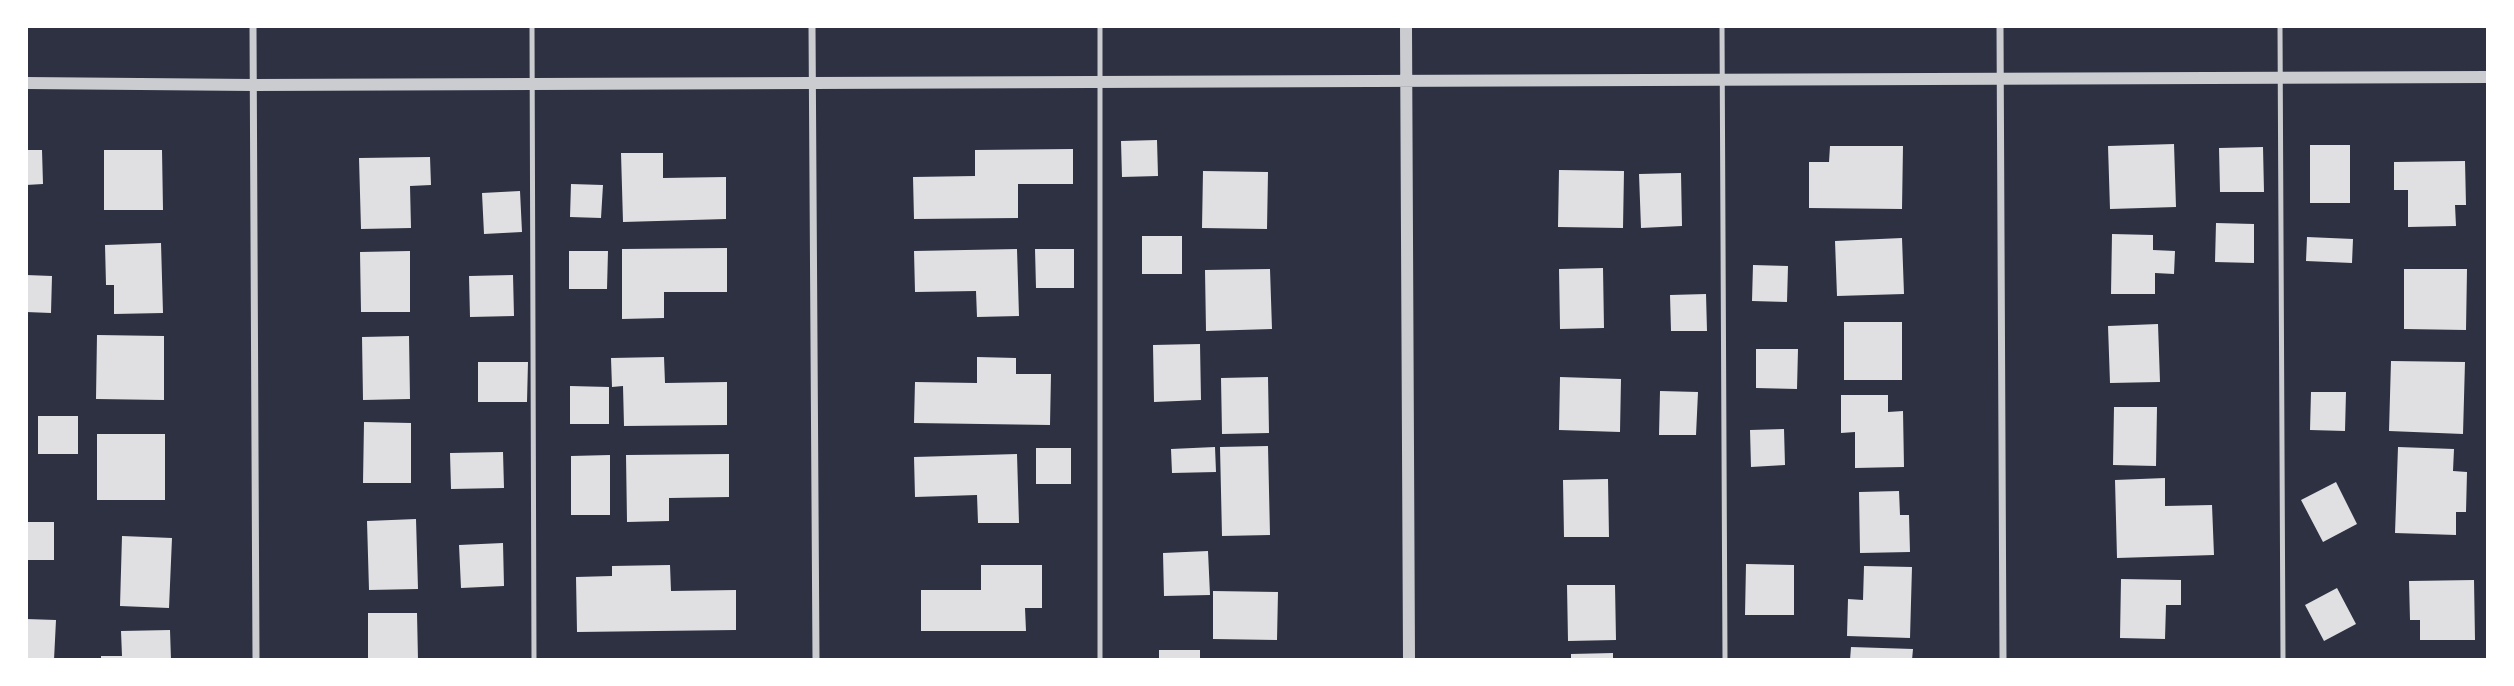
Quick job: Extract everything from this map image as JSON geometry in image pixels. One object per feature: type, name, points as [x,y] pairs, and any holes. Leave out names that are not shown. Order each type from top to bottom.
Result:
[{"type":"street","points":[[253,26],[256,660]]},
{"type":"street","points":[[813,26],[816,660]]},
{"type":"street","points":[[1406,26],[1409,660]]},
{"type":"street","points":[[2000,26],[2003,660]]},
{"type":"street","points":[[26,83],[253,85],[2488,77]]},
{"type":"lane","points":[[532,26],[534,660]]},
{"type":"lane","points":[[1100,26],[1100,660]]},
{"type":"lane","points":[[1722,26],[1725,660]]},
{"type":"lane","points":[[2280,26],[2283,660]]},
{"type":"building","points":[[1157,140],[1158,176],[1122,177],[1121,141]]},
{"type":"building","points":[[2174,144],[2176,207],[2110,209],[2108,146]]},
{"type":"building","points":[[2310,145],[2350,145],[2350,203],[2310,203]]},
{"type":"building","points":[[1830,146],[1903,146],[1902,209],[1809,208],[1809,162],[1829,162]]},
{"type":"building","points":[[2263,147],[2264,192],[2220,192],[2219,148]]},
{"type":"building","points":[[1073,149],[1073,184],[1018,184],[1018,218],[914,219],[913,177],[975,176],[975,150]]},
{"type":"building","points":[[26,150],[42,150],[43,184],[26,185]]},
{"type":"building","points":[[104,150],[162,150],[163,210],[104,210]]},
{"type":"building","points":[[621,153],[663,153],[663,178],[726,177],[726,219],[623,222]]},
{"type":"building","points":[[430,157],[431,185],[410,186],[411,228],[361,229],[359,158]]},
{"type":"building","points":[[2465,161],[2466,205],[2455,205],[2456,226],[2408,227],[2408,190],[2394,190],[2394,162]]},
{"type":"building","points":[[1559,170],[1624,171],[1623,228],[1558,227]]},
{"type":"building","points":[[1203,171],[1268,172],[1267,229],[1202,228]]},
{"type":"building","points":[[1681,173],[1682,226],[1641,228],[1639,174]]},
{"type":"building","points":[[571,184],[603,185],[601,218],[570,217]]},
{"type":"building","points":[[520,191],[522,232],[484,234],[482,193]]},
{"type":"building","points":[[2216,223],[2254,224],[2254,263],[2215,262]]},
{"type":"building","points":[[2112,234],[2153,235],[2153,250],[2175,251],[2174,274],[2155,273],[2155,294],[2111,294]]},
{"type":"building","points":[[1142,236],[1182,236],[1182,274],[1142,274]]},
{"type":"building","points":[[2307,237],[2353,239],[2352,263],[2306,261]]},
{"type":"building","points":[[1902,238],[1904,294],[1837,296],[1835,241]]},
{"type":"building","points":[[161,243],[163,313],[114,314],[114,285],[106,285],[105,245]]},
{"type":"building","points":[[727,248],[727,292],[664,292],[664,318],[622,319],[622,249]]},
{"type":"building","points":[[1017,249],[1019,316],[977,317],[976,291],[915,292],[914,251]]},
{"type":"building","points":[[1035,249],[1074,249],[1074,288],[1036,288]]},
{"type":"building","points":[[410,251],[410,312],[361,312],[360,252]]},
{"type":"building","points":[[569,251],[608,251],[607,289],[569,289]]},
{"type":"building","points":[[1753,265],[1788,266],[1787,302],[1752,301]]},
{"type":"building","points":[[1603,268],[1604,328],[1560,329],[1559,269]]},
{"type":"building","points":[[1270,269],[1272,329],[1206,331],[1205,270]]},
{"type":"building","points":[[2404,269],[2467,269],[2466,330],[2404,329]]},
{"type":"building","points":[[26,275],[52,276],[51,313],[26,312]]},
{"type":"building","points":[[513,275],[514,316],[470,317],[469,276]]},
{"type":"building","points":[[1706,294],[1707,331],[1671,331],[1670,295]]},
{"type":"building","points":[[1844,322],[1902,322],[1902,380],[1844,380]]},
{"type":"building","points":[[2158,324],[2160,382],[2110,383],[2108,326]]},
{"type":"building","points":[[97,335],[164,336],[164,400],[96,399]]},
{"type":"building","points":[[409,336],[410,399],[363,400],[362,337]]},
{"type":"building","points":[[1200,344],[1201,400],[1154,402],[1153,345]]},
{"type":"building","points":[[1756,349],[1798,349],[1797,389],[1756,388]]},
{"type":"building","points":[[664,357],[665,383],[727,382],[727,425],[624,426],[623,386],[612,387],[611,358]]},
{"type":"building","points":[[977,357],[1016,358],[1016,374],[1051,374],[1050,425],[914,423],[915,382],[977,383]]},
{"type":"building","points":[[2391,361],[2465,362],[2463,434],[2389,431]]},
{"type":"building","points":[[478,362],[528,362],[527,402],[478,402]]},
{"type":"building","points":[[1268,377],[1269,433],[1222,434],[1221,378]]},
{"type":"building","points":[[1560,377],[1621,379],[1620,432],[1559,430]]},
{"type":"building","points":[[570,386],[609,387],[609,424],[570,424]]},
{"type":"building","points":[[1660,391],[1698,392],[1696,435],[1659,435]]},
{"type":"building","points":[[2311,392],[2346,392],[2345,431],[2310,430]]},
{"type":"building","points":[[1841,395],[1888,395],[1888,412],[1903,411],[1904,467],[1855,468],[1855,432],[1841,433]]},
{"type":"building","points":[[2114,407],[2157,407],[2156,466],[2113,465]]},
{"type":"building","points":[[38,416],[78,416],[78,454],[38,454]]},
{"type":"building","points":[[364,422],[411,423],[411,483],[363,483]]},
{"type":"building","points":[[1784,429],[1785,465],[1751,467],[1750,430]]},
{"type":"building","points":[[97,434],[165,434],[165,500],[97,500]]},
{"type":"building","points":[[1268,446],[1270,535],[1222,536],[1220,447]]},
{"type":"building","points":[[1215,447],[1216,472],[1172,473],[1171,449]]},
{"type":"building","points":[[2398,447],[2454,449],[2453,471],[2467,472],[2466,512],[2456,512],[2456,535],[2395,533]]},
{"type":"building","points":[[1036,448],[1071,448],[1071,484],[1036,484]]},
{"type":"building","points":[[503,452],[504,488],[451,489],[450,453]]},
{"type":"building","points":[[729,454],[729,497],[669,498],[669,521],[627,522],[626,455]]},
{"type":"building","points":[[1017,454],[1019,523],[978,523],[977,495],[915,497],[914,457]]},
{"type":"building","points":[[610,455],[610,515],[571,515],[571,456]]},
{"type":"building","points":[[2165,478],[2165,506],[2212,505],[2214,555],[2117,558],[2115,480]]},
{"type":"building","points":[[1608,479],[1609,537],[1564,537],[1563,480]]},
{"type":"building","points":[[2336,482],[2357,524],[2323,542],[2301,500]]},
{"type":"building","points":[[1899,491],[1900,515],[1909,515],[1910,552],[1860,553],[1859,492]]},
{"type":"building","points":[[416,519],[418,589],[369,590],[367,521]]},
{"type":"building","points":[[26,522],[54,522],[54,560],[26,560]]},
{"type":"building","points":[[122,536],[172,538],[169,608],[120,606]]},
{"type":"building","points":[[503,543],[504,586],[461,588],[459,545]]},
{"type":"building","points":[[1208,551],[1210,595],[1164,596],[1163,553]]},
{"type":"building","points":[[1746,564],[1794,565],[1794,615],[1745,615]]},
{"type":"building","points":[[670,565],[671,591],[736,590],[736,630],[577,632],[576,577],[612,576],[612,566]]},
{"type":"building","points":[[981,565],[1042,565],[1042,608],[1025,608],[1026,631],[921,631],[921,590],[981,590]]},
{"type":"building","points":[[1864,566],[1912,567],[1910,638],[1847,636],[1848,599],[1863,600]]},
{"type":"building","points":[[2121,579],[2181,580],[2181,605],[2166,605],[2165,639],[2120,638]]},
{"type":"building","points":[[2474,580],[2475,640],[2420,640],[2420,620],[2410,620],[2409,581]]},
{"type":"building","points":[[1567,585],[1615,585],[1616,640],[1568,641]]},
{"type":"building","points":[[2337,588],[2356,624],[2324,641],[2305,605]]},
{"type":"building","points":[[1213,591],[1278,592],[1277,640],[1213,639]]},
{"type":"building","points":[[368,613],[417,613],[418,660],[368,660]]},
{"type":"building","points":[[26,619],[56,620],[54,660],[26,660]]},
{"type":"building","points":[[170,630],[171,660],[101,660],[101,656],[122,656],[121,631]]},
{"type":"building","points":[[1851,647],[1913,649],[1912,660],[1850,660]]},
{"type":"building","points":[[1159,650],[1200,650],[1200,660],[1159,660]]},
{"type":"building","points":[[1613,653],[1613,660],[1571,660],[1571,654]]}]
